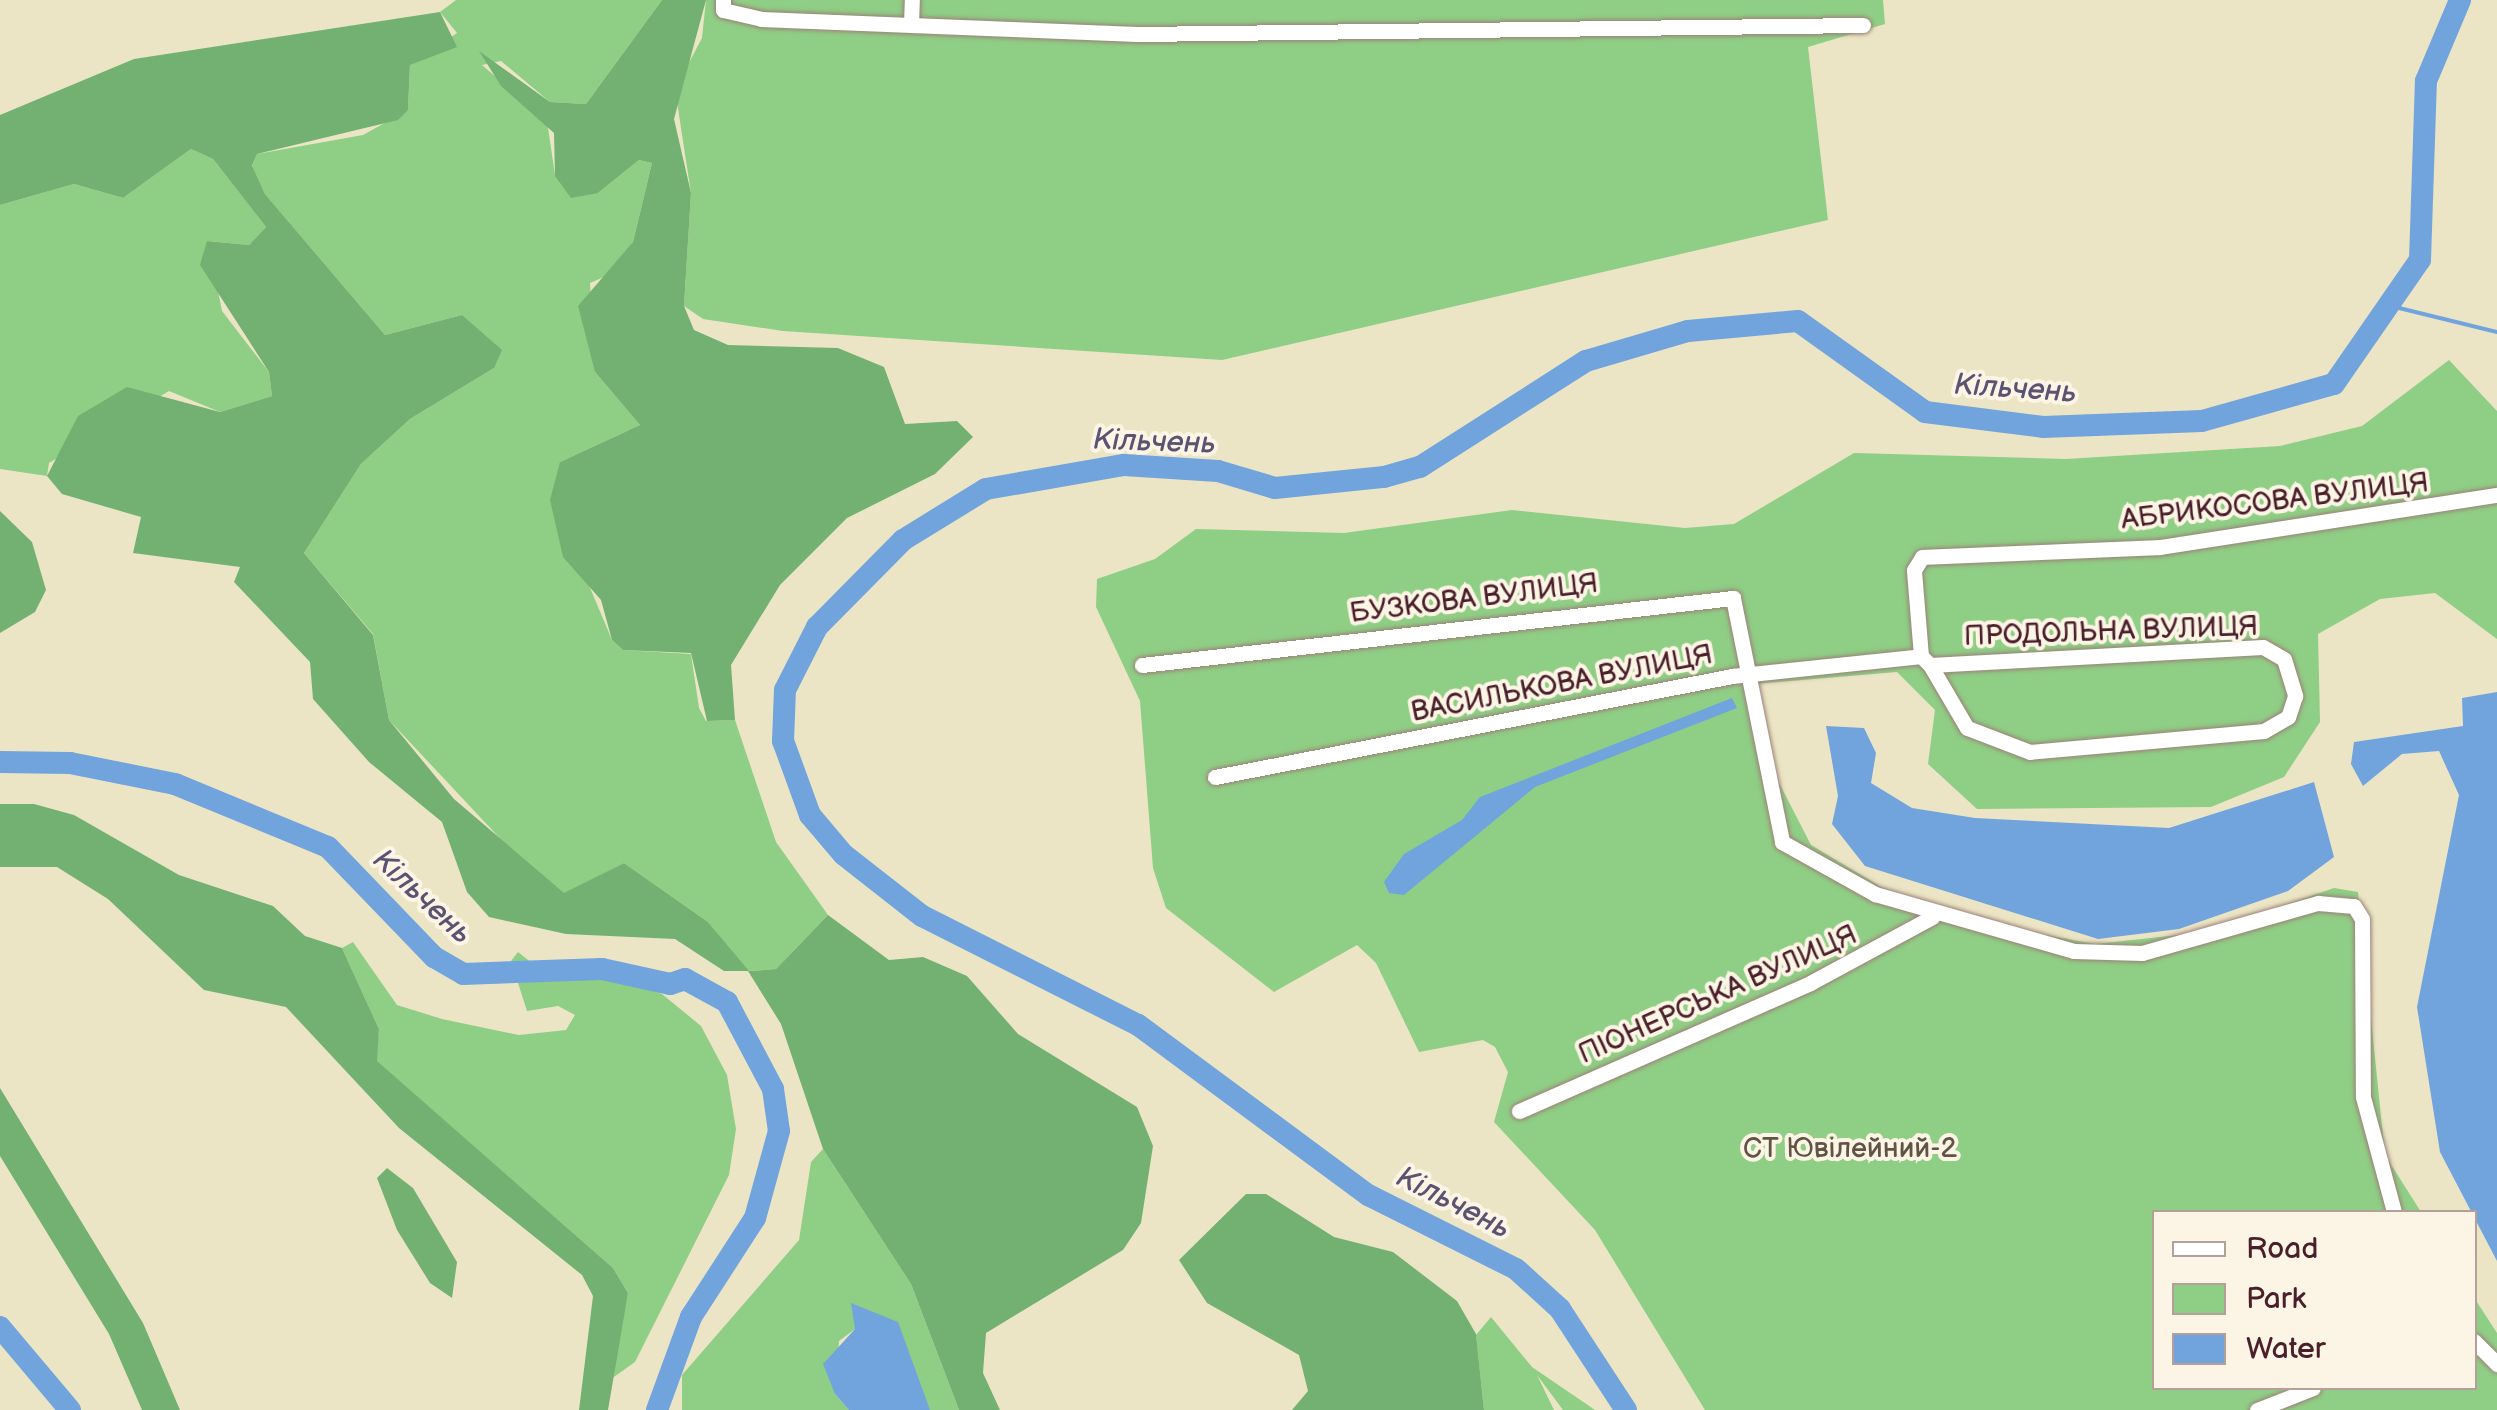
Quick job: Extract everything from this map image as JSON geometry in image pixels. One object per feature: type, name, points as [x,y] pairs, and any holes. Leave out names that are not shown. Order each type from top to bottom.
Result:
[{"type":"street","points":[[723,0],[723,10],[761,18],[1137,34],[1863,25]]},
{"type":"street","points":[[911,24],[912,0]]},
{"type":"street","name":"АБРИКОСОВА ВУЛИЦЯ","points":[[1925,660],[1914,570],[1922,557],[2160,547],[2497,495]]},
{"type":"street","name":"БУЗКОВА ВУЛИЦЯ","points":[[1142,665],[1725,595],[1737,603],[1746,675],[1782,842],[1932,917]]},
{"type":"street","name":"ПРОДОЛЬНА ВУЛИЦЯ","points":[[2263,647],[2284,659],[2290,677],[2292,710],[2264,731],[2030,752],[1967,728],[1925,660],[2263,647]]},
{"type":"street","name":"ВАСИЛЬКОВА ВУЛИЦЯ","points":[[1214,777],[1746,675],[1925,660]]},
{"type":"street","points":[[1932,917],[2074,951],[2142,953],[2330,900],[2354,906],[2362,919],[2363,1097],[2393,1210]]},
{"type":"street","name":"ПІОНЕРСЬКА ВУЛИЦЯ","points":[[1519,1111],[1810,984],[1932,917]]},
{"type":"street","points":[[2477,1345],[2497,1364]]},
{"type":"street","points":[[2257,1410],[2308,1390]]},
{"type":"green space","points":[[456,0],[662,0],[586,104],[550,102],[501,61],[482,65],[547,121],[555,175],[598,193],[639,160],[652,163],[633,242],[613,273],[590,283],[595,372],[640,425],[560,462],[583,571],[612,640],[623,650],[691,654],[699,708],[706,721],[735,720],[776,842],[828,915],[776,969],[748,971],[708,922],[624,863],[564,894],[525,865],[389,720],[373,634],[304,553],[361,464],[410,419],[494,368],[462,315],[385,335],[265,194],[252,167],[257,154],[363,135],[408,110],[410,65],[457,33],[440,12]]},
{"type":"green space","points":[[662,0],[706,0],[674,119],[691,193],[684,306],[694,330],[728,345],[838,348],[884,367],[905,424],[957,421],[973,437],[935,474],[847,518],[780,585],[731,665],[735,720],[707,721],[691,653],[623,650],[612,640],[601,600],[563,557],[550,500],[560,462],[640,425],[595,372],[578,306],[633,242],[652,163],[639,160],[598,193],[571,198],[555,176],[554,133],[501,86],[479,51],[550,102],[586,104]]},
{"type":"green space","points":[[706,0],[1883,0],[1885,24],[1808,47],[1828,220],[1222,360],[783,331],[703,319],[684,306],[691,193],[675,89],[702,38]]},
{"type":"green space","points":[[440,12],[457,47],[410,65],[408,110],[398,120],[257,154],[252,166],[265,194],[385,335],[462,315],[502,350],[494,368],[410,419],[361,464],[304,553],[373,635],[389,720],[454,799],[564,893],[624,863],[708,922],[749,971],[776,969],[828,915],[889,960],[923,957],[967,976],[1018,1034],[1137,1107],[1153,1146],[1141,1223],[1123,1250],[986,1333],[983,1373],[1000,1410],[959,1410],[911,1284],[823,1149],[781,1024],[748,971],[724,971],[675,939],[566,934],[489,917],[467,892],[442,822],[369,762],[313,699],[310,662],[234,582],[240,567],[133,553],[141,517],[62,494],[47,476],[78,416],[127,387],[220,412],[272,396],[269,372],[200,265],[207,241],[249,245],[266,227],[213,159],[191,149],[123,198],[74,184],[0,205],[0,115],[134,59]]},
{"type":"green space","points":[[191,149],[213,159],[266,227],[249,245],[208,241],[222,311],[269,372],[272,396],[220,412],[169,391],[49,463],[47,476],[0,469],[0,205],[74,184],[123,198]]},
{"type":"green space","name":"СT Ювілейний-2","points":[[2449,360],[2497,411],[2497,639],[2435,593],[2380,599],[2318,634],[2320,722],[2284,777],[2211,807],[1977,809],[1928,764],[1935,710],[1897,672],[1754,684],[1774,773],[1811,845],[1883,888],[1991,925],[2095,944],[2206,932],[2334,888],[2358,892],[2385,1155],[2420,1210],[2152,1210],[2152,1390],[2477,1390],[2477,1302],[2497,1333],[2497,1410],[1705,1410],[1595,1230],[1494,1122],[1508,1072],[1495,1047],[1483,1040],[1419,1052],[1376,963],[1357,945],[1274,992],[1166,908],[1153,868],[1140,701],[1096,607],[1097,579],[1155,559],[1196,529],[1344,533],[1512,510],[1685,528],[1734,524],[1854,453],[2066,459],[2280,446],[2362,426]]},
{"type":"green space","points":[[0,511],[32,542],[46,590],[35,612],[0,633]]},
{"type":"green space","points":[[0,804],[34,804],[74,815],[179,875],[273,906],[305,936],[342,948],[379,1029],[377,1061],[613,1268],[628,1293],[608,1410],[579,1410],[593,1296],[582,1275],[399,1128],[286,1007],[204,990],[108,899],[57,867],[0,867]]},
{"type":"green space","points":[[353,942],[397,1005],[442,1019],[519,1035],[566,1030],[575,1015],[558,1006],[527,1011],[511,961],[518,952],[553,980],[618,978],[662,994],[701,1026],[727,1075],[736,1129],[729,1175],[635,1362],[611,1379],[628,1293],[613,1268],[376,1061],[379,1029],[342,948]]},
{"type":"green space","points":[[0,1088],[143,1323],[180,1410],[142,1410],[109,1334],[0,1156]]},
{"type":"green space","points":[[823,1149],[911,1284],[959,1410],[930,1410],[855,1329],[839,1341],[835,1394],[849,1410],[682,1410],[682,1375],[799,1240],[811,1162]]},
{"type":"green space","points":[[387,1168],[413,1188],[457,1262],[452,1298],[430,1283],[397,1230],[377,1178]]},
{"type":"green space","points":[[1246,1194],[1266,1194],[1334,1237],[1393,1252],[1457,1301],[1476,1334],[1484,1410],[1292,1410],[1308,1391],[1299,1355],[1207,1303],[1179,1260]]},
{"type":"green space","points":[[1491,1317],[1532,1367],[1595,1410],[1563,1410],[1537,1375],[1554,1410],[1484,1410],[1476,1335]]},
{"type":"water","points":[[2497,692],[2497,1261],[2477,1223],[2477,1210],[2470,1210],[2440,1152],[2417,1007],[2459,795],[2439,751],[2402,754],[2363,786],[2351,764],[2354,742],[2463,726],[2462,698]]},
{"type":"water","points":[[1732,698],[1737,708],[1535,787],[1404,895],[1389,893],[1384,882],[1404,854],[1462,820],[1480,797]]},
{"type":"water","points":[[1826,726],[1864,728],[1876,753],[1871,783],[1912,808],[1975,818],[2169,828],[2314,782],[2334,857],[2288,891],[2179,929],[2098,939],[1865,866],[1832,824],[1838,796]]},
{"type":"water","points":[[851,1303],[898,1322],[930,1410],[849,1410],[835,1394],[823,1364],[855,1329]]},
{"type":"waterway","name":"Кільчень","points":[[1626,1410],[1560,1309],[1516,1269],[1368,1195],[1138,1025],[922,916],[843,854],[810,815],[783,741],[785,690],[817,627],[903,540],[986,489],[1124,465],[1218,471],[1275,488],[1384,477],[1420,467],[1586,361],[1688,331],[1798,321],[1925,412],[2043,427],[2202,421],[2334,384],[2420,260],[2426,81],[2460,0]]},
{"type":"waterway","points":[[2395,307],[2497,332]]},
{"type":"waterway","name":"Кільчень","points":[[0,762],[70,763],[175,784],[328,847],[434,957],[463,974],[602,969],[670,984],[685,979],[727,1002],[773,1089],[779,1131],[755,1218],[691,1317],[657,1410]]},
{"type":"waterway","name":"Кільчень","points":[[0,1327],[70,1410]]}]
